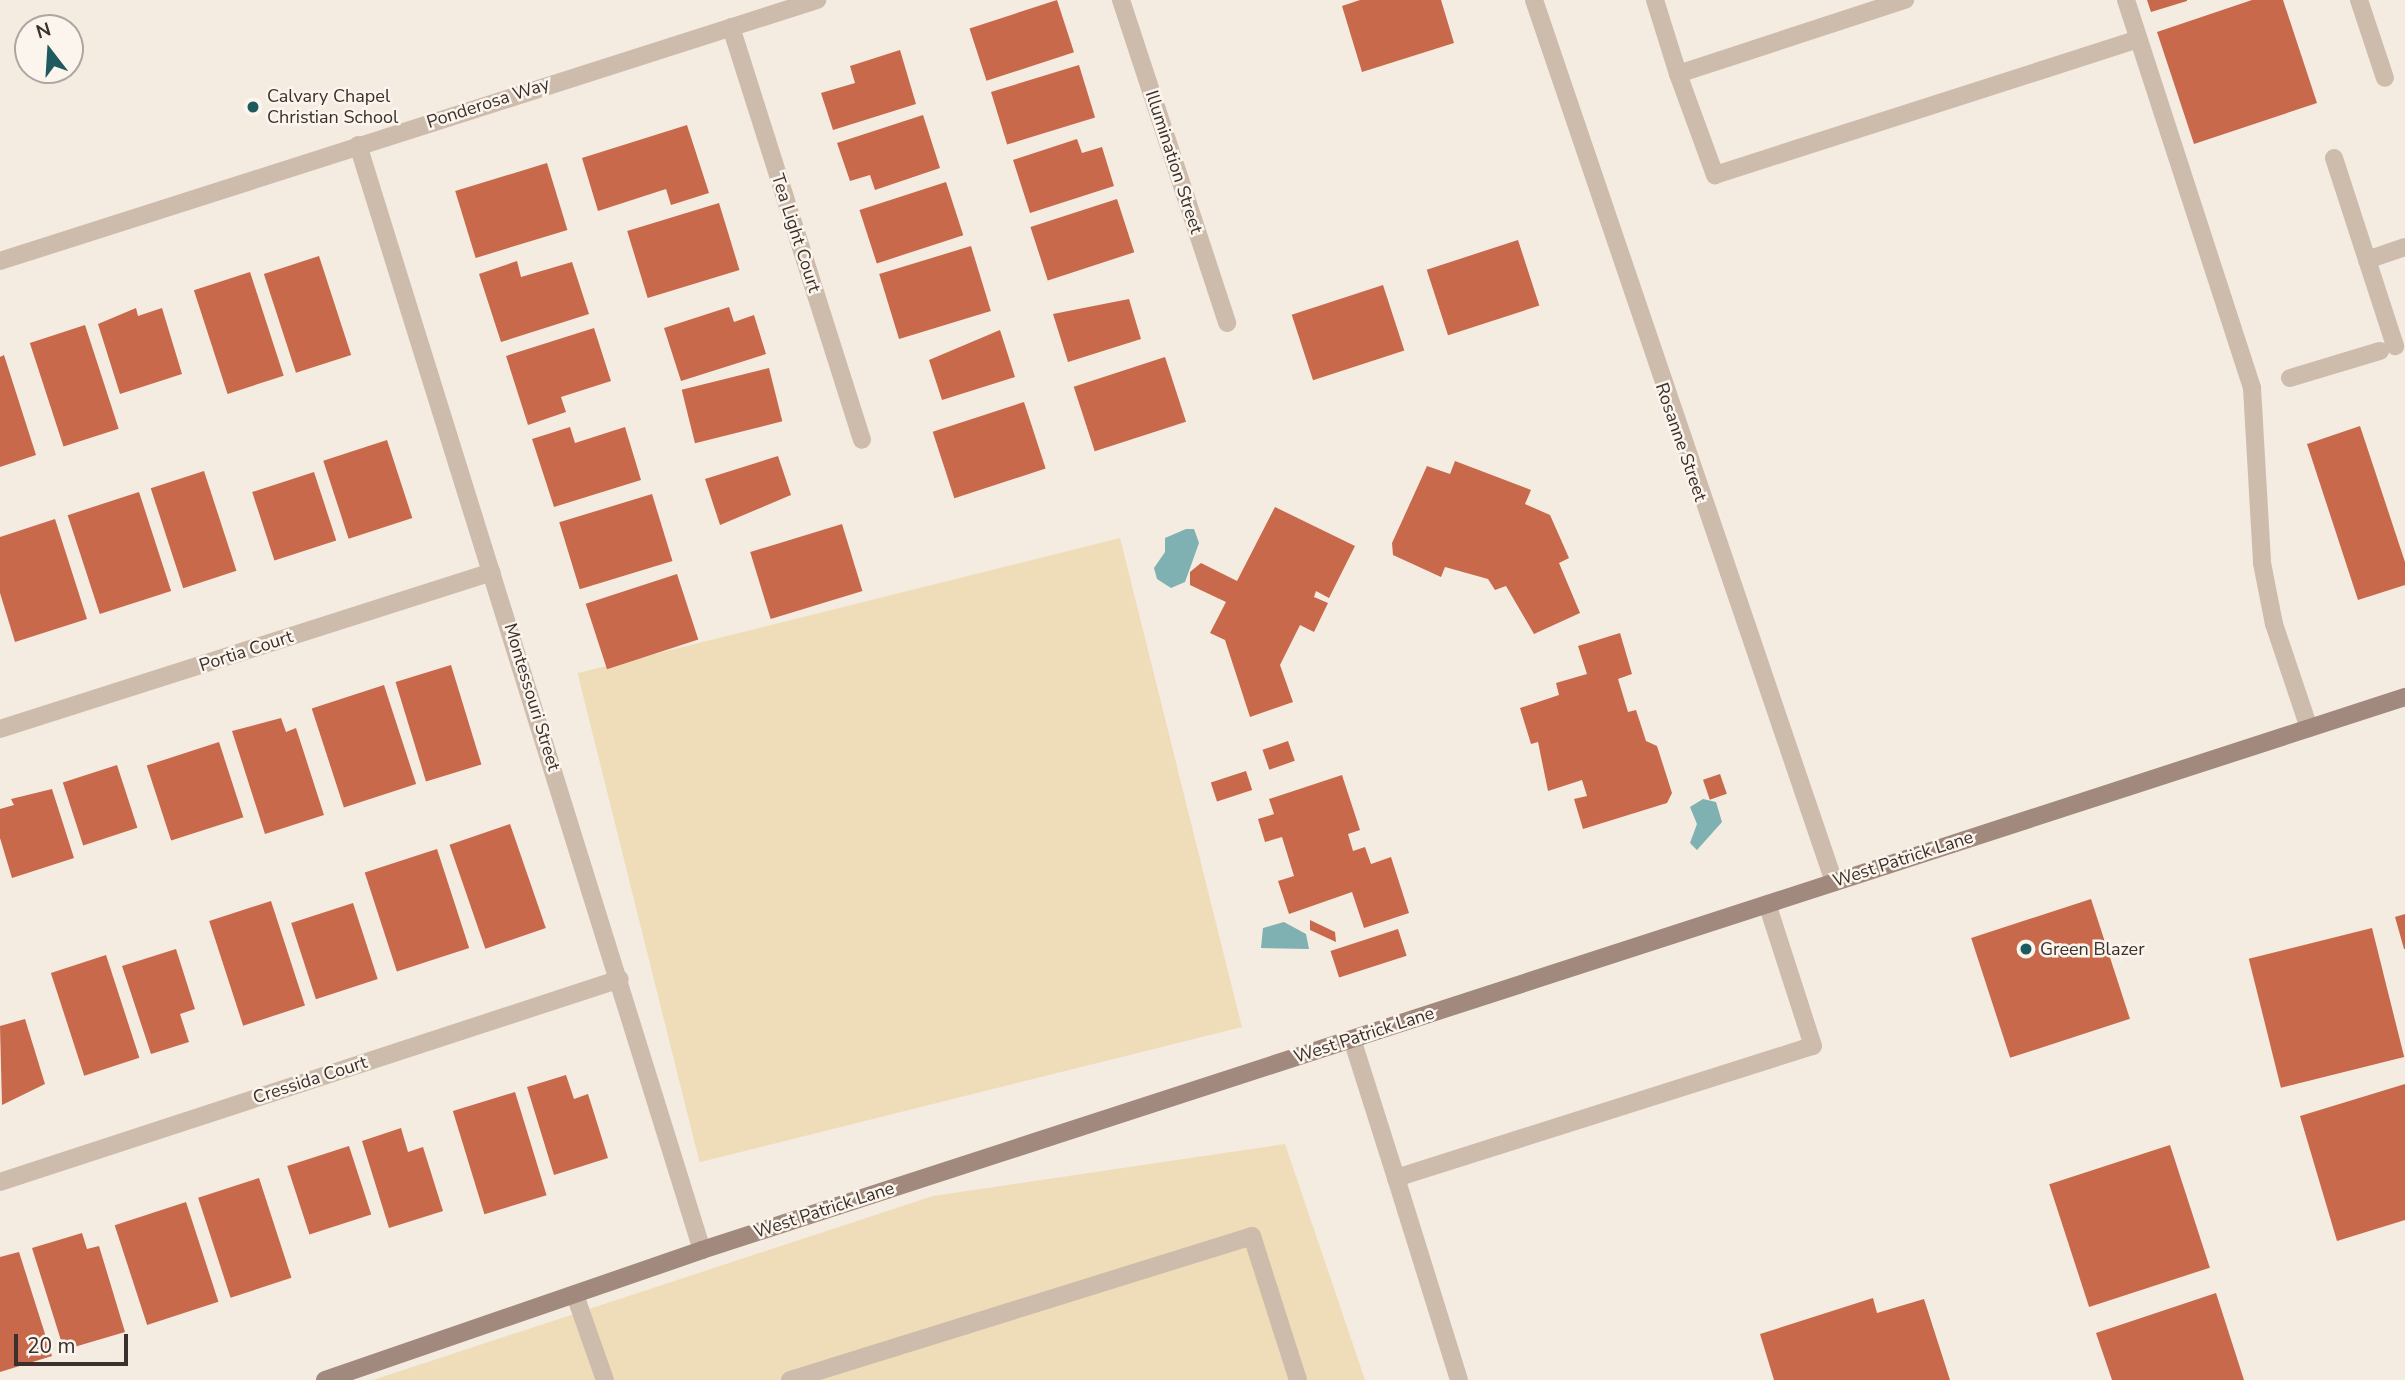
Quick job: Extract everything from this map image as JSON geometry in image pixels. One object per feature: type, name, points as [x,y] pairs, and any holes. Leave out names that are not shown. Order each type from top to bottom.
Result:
[{"type":"street","name":"Ponderosa Way","points":[[0,261],[817,0]]},
{"type":"street","name":"Illumination Street","points":[[1121,0],[1227,323]]},
{"type":"street","name":"Rosanne Street","points":[[1534,0],[1834,882]]},
{"type":"street","points":[[1655,0],[1678,74],[1715,175],[2138,39]]},
{"type":"street","points":[[1678,74],[1905,0]]},
{"type":"street","points":[[2126,0],[2252,388],[2262,563],[2274,624],[2309,728]]},
{"type":"street","points":[[2359,0],[2385,78]]},
{"type":"street","name":"Tea Light Court","points":[[731,27],[862,440]]},
{"type":"street","name":"Montessouri Street","points":[[358,145],[620,979],[702,1250]]},
{"type":"street","points":[[2290,378],[2388,348],[2367,260],[2334,158]]},
{"type":"street","points":[[2367,260],[2405,247]]},
{"type":"street","name":"Portia Court","points":[[0,729],[492,572]]},
{"type":"street","name":"West Patrick Lane","points":[[325,1380],[702,1250],[2405,697]]},
{"type":"street","points":[[1396,1178],[1813,1046],[1767,904]]},
{"type":"street","name":"Cressida Court","points":[[0,1182],[620,979]]},
{"type":"street","points":[[1352,1039],[1459,1380]]},
{"type":"street","points":[[790,1380],[1252,1236],[1298,1380]]},
{"type":"street","points":[[575,1295],[605,1380]]},
{"type":"sand","points":[[1120,538],[1242,1027],[700,1162],[578,673]]},
{"type":"sand","points":[[1285,1144],[1365,1380],[373,1380],[933,1196]]},
{"type":"water","points":[[1186,529],[1194,529],[1199,543],[1185,582],[1171,588],[1157,579],[1154,568],[1165,552],[1165,538]]},
{"type":"water","points":[[1703,799],[1716,802],[1722,822],[1697,850],[1690,843],[1697,824],[1690,807]]},
{"type":"water","points":[[1284,922],[1306,934],[1309,949],[1261,948],[1263,928]]},
{"type":"building","points":[[1057,0],[1074,52],[986,81],[970,28]]},
{"type":"building","points":[[1360,0],[1441,0],[1454,43],[1362,72],[1342,6]]},
{"type":"building","points":[[2147,0],[2187,0],[2187,1],[2151,12]]},
{"type":"building","points":[[2252,0],[2283,0],[2317,103],[2194,144],[2157,32]]},
{"type":"building","points":[[900,50],[916,104],[833,130],[821,93],[855,83],[850,66]]},
{"type":"building","points":[[1079,65],[1095,118],[1007,144],[991,92]]},
{"type":"building","points":[[923,115],[940,168],[875,190],[870,175],[850,181],[837,143]]},
{"type":"building","points":[[687,125],[709,193],[671,205],[666,189],[598,211],[582,158]]},
{"type":"building","points":[[1077,139],[1082,153],[1102,147],[1114,186],[1030,213],[1013,160]]},
{"type":"building","points":[[547,163],[567,230],[476,258],[455,191]]},
{"type":"building","points":[[946,182],[963,235],[877,263],[859,210]]},
{"type":"building","points":[[1117,199],[1134,252],[1048,280],[1030,227]]},
{"type":"building","points":[[719,203],[739,270],[648,298],[627,231]]},
{"type":"building","points":[[1518,240],[1539,306],[1448,335],[1427,270]]},
{"type":"building","points":[[971,246],[991,311],[899,339],[879,274]]},
{"type":"building","points":[[319,256],[351,355],[296,373],[264,274]]},
{"type":"building","points":[[517,261],[521,277],[572,262],[589,314],[501,342],[479,274]]},
{"type":"building","points":[[250,272],[284,376],[228,394],[194,290]]},
{"type":"building","points":[[1383,285],[1404,351],[1313,380],[1292,315]]},
{"type":"building","points":[[1129,299],[1141,339],[1068,362],[1053,314]]},
{"type":"building","points":[[729,307],[734,322],[754,315],[766,354],[681,381],[664,328]]},
{"type":"building","points":[[136,308],[138,316],[162,308],[182,374],[120,394],[98,324]]},
{"type":"building","points":[[85,325],[119,429],[64,447],[30,343]]},
{"type":"building","points":[[594,328],[611,381],[561,397],[566,412],[528,425],[506,356]]},
{"type":"building","points":[[1000,330],[1015,377],[942,400],[929,360]]},
{"type":"building","points":[[4,355],[36,455],[0,467],[0,357]]},
{"type":"building","points":[[1165,357],[1186,422],[1095,451],[1074,387]]},
{"type":"building","points":[[769,368],[782,421],[695,443],[682,390]]},
{"type":"building","points":[[1024,402],[1046,469],[954,498],[933,432]]},
{"type":"building","points":[[2360,426],[2405,562],[2405,585],[2358,600],[2307,444]]},
{"type":"building","points":[[570,427],[575,443],[625,427],[641,480],[554,507],[532,439]]},
{"type":"building","points":[[387,440],[412,518],[349,539],[323,461]]},
{"type":"building","points":[[778,456],[791,495],[720,525],[705,479]]},
{"type":"building","points":[[1455,461],[1531,490],[1525,504],[1550,515],[1569,558],[1559,563],[1580,613],[1534,634],[1506,586],[1495,590],[1488,579],[1445,567],[1441,577],[1393,555],[1392,543],[1427,466],[1450,474]]},
{"type":"building","points":[[204,471],[236,571],[183,588],[151,488]]},
{"type":"building","points":[[314,472],[336,540],[274,561],[252,492]]},
{"type":"building","points":[[139,492],[171,591],[100,614],[68,515]]},
{"type":"building","points":[[652,494],[672,561],[580,589],[559,522]]},
{"type":"building","points":[[1275,507],[1355,546],[1329,598],[1316,591],[1314,597],[1328,603],[1314,632],[1300,625],[1280,665],[1293,702],[1250,717],[1225,640],[1210,633],[1226,602],[1190,585],[1190,572],[1201,563],[1237,581]]},
{"type":"building","points":[[55,519],[87,619],[15,642],[0,593],[0,537]]},
{"type":"building","points":[[842,524],[862,591],[771,619],[750,552]]},
{"type":"building","points":[[677,574],[698,640],[607,669],[586,604]]},
{"type":"building","points":[[1620,633],[1632,674],[1618,679],[1628,712],[1636,710],[1646,741],[1657,746],[1672,793],[1667,803],[1583,829],[1574,799],[1587,796],[1582,780],[1548,791],[1538,742],[1531,744],[1520,708],[1559,695],[1556,683],[1587,674],[1578,646]]},
{"type":"building","points":[[451,665],[481,764],[426,781],[396,682]]},
{"type":"building","points":[[384,685],[416,784],[344,807],[312,708]]},
{"type":"building","points":[[281,718],[286,732],[296,728],[324,815],[265,834],[232,731]]},
{"type":"building","points":[[1288,741],[1295,761],[1269,770],[1262,750]]},
{"type":"building","points":[[219,742],[243,817],[171,841],[147,765]]},
{"type":"building","points":[[117,765],[137,828],[83,845],[63,783]]},
{"type":"building","points":[[1246,771],[1252,790],[1217,801],[1211,782]]},
{"type":"building","points":[[1720,774],[1727,794],[1710,800],[1703,780]]},
{"type":"building","points":[[1342,775],[1360,830],[1348,834],[1353,851],[1365,847],[1371,864],[1391,857],[1409,913],[1364,928],[1352,892],[1289,914],[1278,881],[1294,876],[1282,837],[1265,842],[1258,819],[1274,814],[1269,799]]},
{"type":"building","points":[[52,789],[74,858],[12,878],[0,838],[0,809],[14,805],[11,799]]},
{"type":"building","points":[[510,824],[546,928],[485,949],[449,845]]},
{"type":"building","points":[[437,849],[469,948],[397,971],[365,872]]},
{"type":"building","points":[[2091,899],[2130,1019],[2010,1058],[1971,938]]},
{"type":"building","points":[[271,901],[305,1006],[243,1026],[209,921]]},
{"type":"building","points":[[353,903],[378,979],[316,999],[291,923]]},
{"type":"building","points":[[2405,914],[2405,949],[2404,949],[2395,917]]},
{"type":"building","points":[[1310,920],[1335,932],[1336,942],[1310,930]]},
{"type":"building","points":[[2372,928],[2404,1057],[2281,1088],[2249,959]]},
{"type":"building","points":[[1398,929],[1407,956],[1339,978],[1330,951]]},
{"type":"building","points":[[176,949],[195,1009],[180,1014],[189,1042],[151,1054],[122,966]]},
{"type":"building","points":[[106,955],[139,1058],[84,1076],[51,973]]},
{"type":"building","points":[[25,1019],[45,1084],[2,1105],[0,1026]]},
{"type":"building","points":[[566,1075],[574,1099],[588,1094],[608,1158],[554,1175],[527,1087]]},
{"type":"building","points":[[2405,1084],[2405,1220],[2337,1241],[2300,1116]]},
{"type":"building","points":[[515,1092],[547,1195],[484,1214],[453,1111]]},
{"type":"building","points":[[401,1128],[408,1152],[423,1147],[443,1211],[389,1228],[362,1141]]},
{"type":"building","points":[[2170,1145],[2210,1268],[2089,1307],[2049,1184]]},
{"type":"building","points":[[349,1146],[371,1214],[309,1235],[287,1166]]},
{"type":"building","points":[[259,1178],[291,1278],[231,1298],[198,1198]]},
{"type":"building","points":[[186,1202],[218,1302],[147,1325],[115,1225]]},
{"type":"building","points":[[82,1233],[87,1249],[99,1246],[125,1332],[64,1350],[32,1248]]},
{"type":"building","points":[[19,1252],[52,1356],[0,1372],[0,1257]]},
{"type":"building","points":[[2216,1293],[2244,1380],[2112,1380],[2096,1333]]},
{"type":"building","points":[[1873,1298],[1877,1313],[1924,1299],[1950,1380],[1774,1380],[1760,1334]]},
{"type":"place","name":"Calvary Chapel Christian School","points":[[253,107]]},
{"type":"place","name":"Green Blazer","points":[[2026,949]]}]
